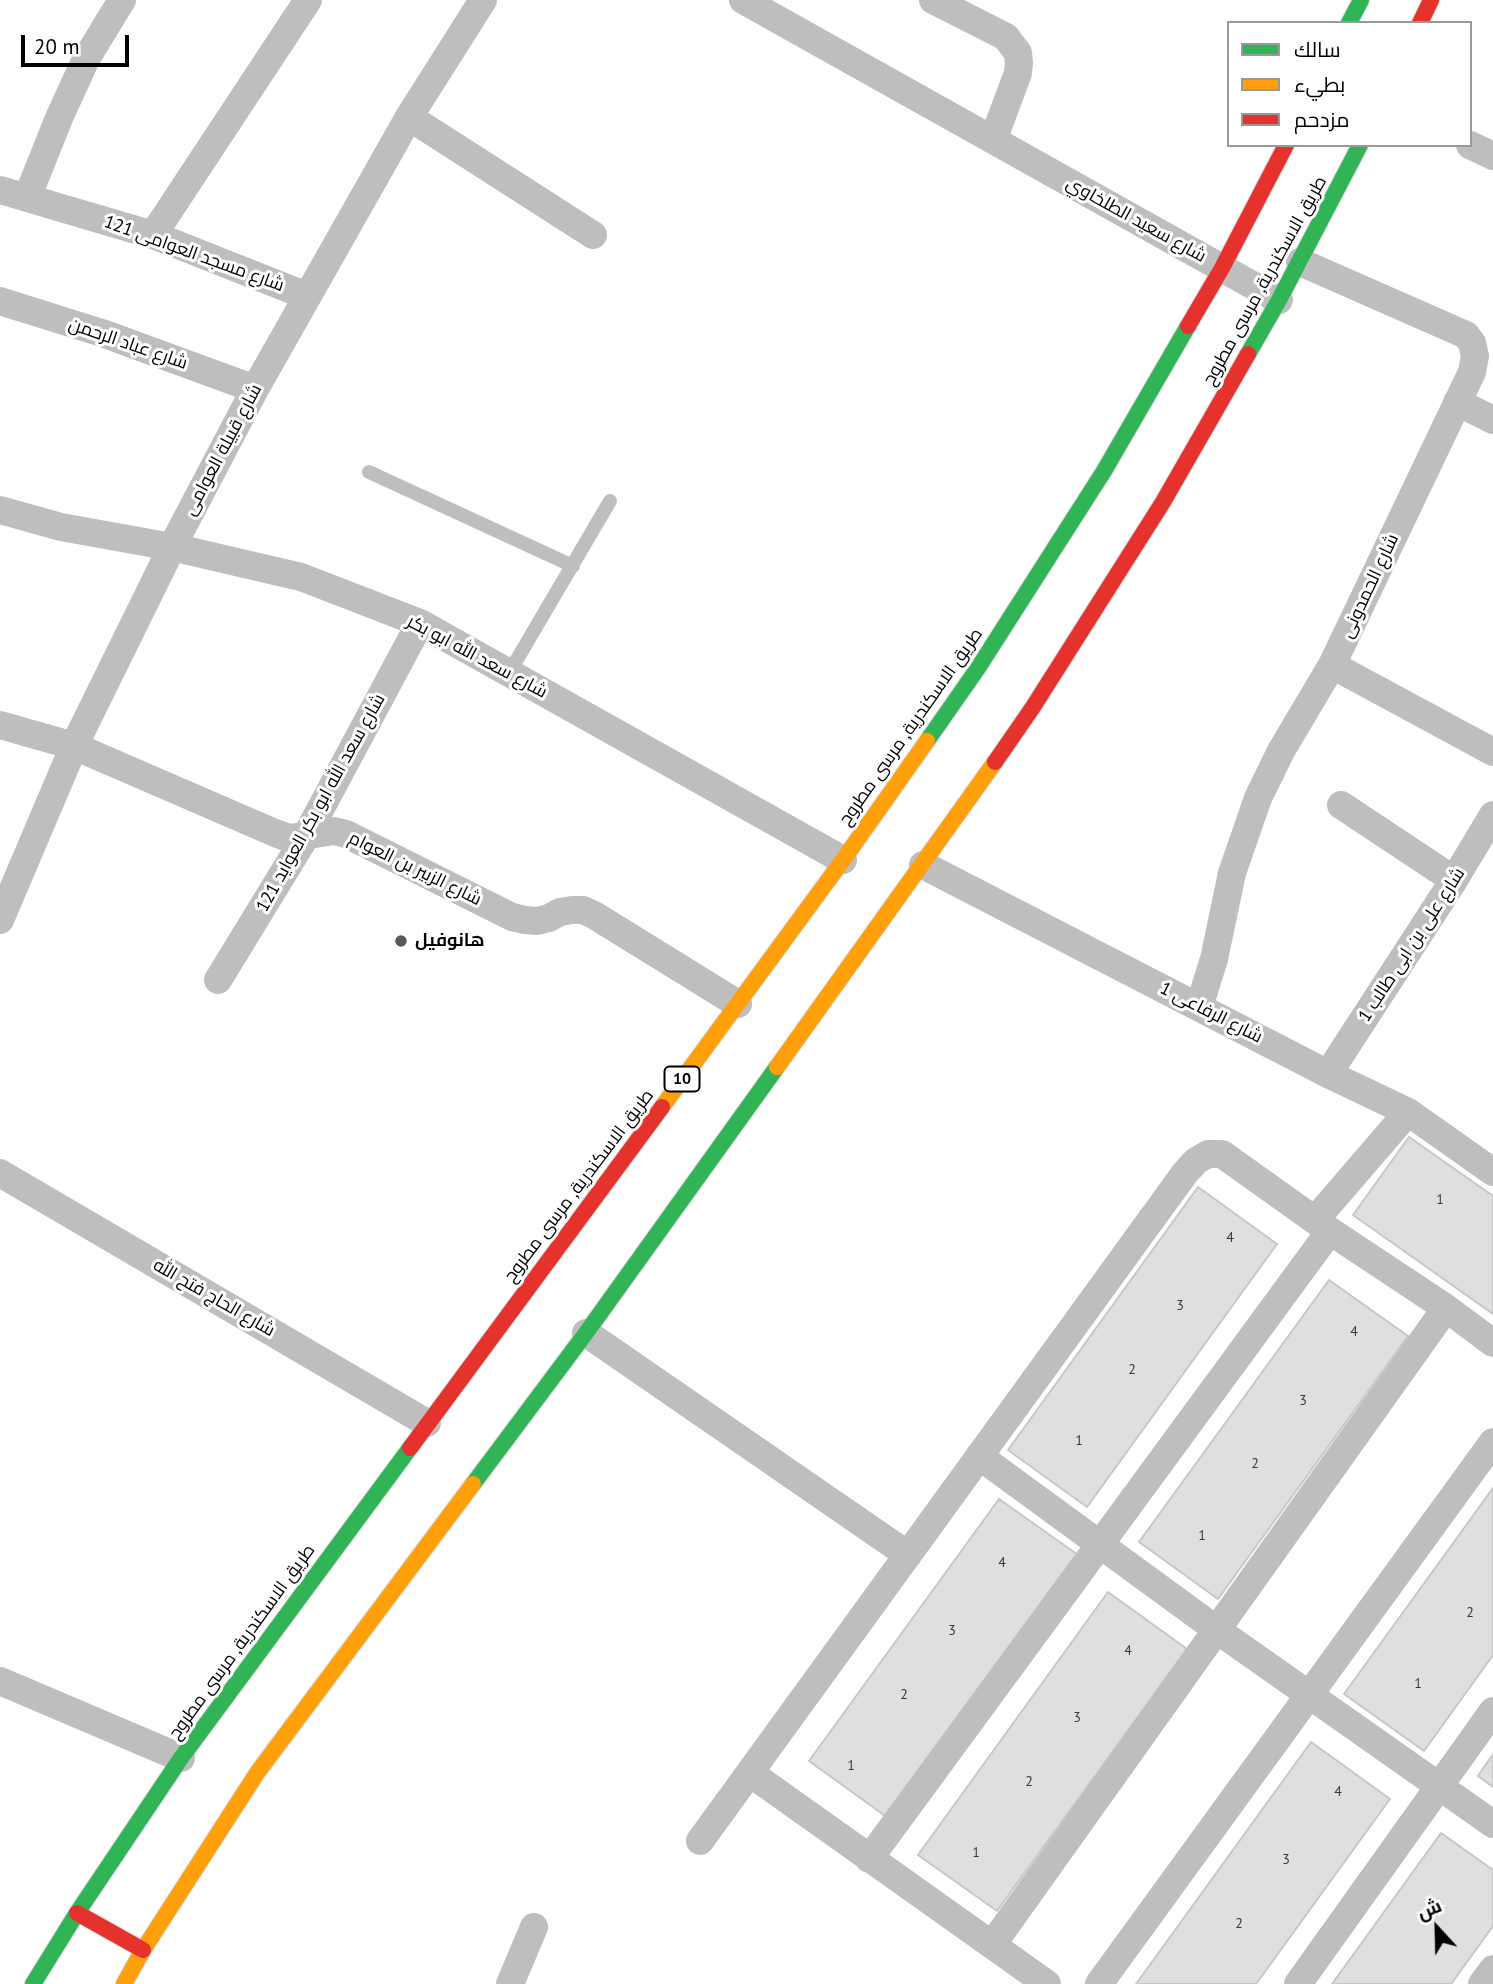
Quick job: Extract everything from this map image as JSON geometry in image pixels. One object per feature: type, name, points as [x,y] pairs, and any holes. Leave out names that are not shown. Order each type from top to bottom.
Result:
[{"type":"main road","points":[[1350,21],[1361,0]]},
{"type":"main road","points":[[1421,21],[1431,0]]},
{"type":"main road","name":"طريق الاسكندرية, مرسى مطروح","points":[[33,1984],[181,1758],[843,860],[978,668],[1097,482],[1222,268],[1285,147]]},
{"type":"main road","name":"طريق الاسكندرية, مرسى مطروح","points":[[124,1984],[257,1773],[586,1332],[923,865],[1033,707],[1163,502],[1300,262],[1359,147]]},
{"type":"main road","points":[[77,1913],[144,1950]]},
{"type":"street","points":[[27,198],[86,59],[122,0]]},
{"type":"street","points":[[153,235],[309,0]]},
{"type":"street","name":"شارع قبيلة العوامى","points":[[0,920],[74,746],[172,547],[255,389],[408,117],[482,0]]},
{"type":"street","name":"شارع سعيد الطلخاوي","points":[[743,0],[1279,300]]},
{"type":"street","points":[[933,0],[1006,37],[1018,53],[1018,73],[993,140]]},
{"type":"street","points":[[408,117],[593,235]]},
{"type":"street","points":[[1472,146],[1493,156]]},
{"type":"street","name":"شارع مسجد العوامى 121","points":[[0,190],[153,235],[307,296]]},
{"type":"street","name":"شارع الحمدونى","points":[[1199,1007],[1214,960],[1232,873],[1258,798],[1281,751],[1332,665],[1472,372],[1475,356],[1472,343],[1466,335],[1300,262]]},
{"type":"street","name":"شارع عباد الرحمن","points":[[0,301],[102,333],[255,389]]},
{"type":"street","points":[[1457,401],[1493,420]]},
{"type":"street","name":"شارع سعد الله ابو بكر","points":[[0,510],[61,527],[172,547],[301,577],[420,623],[843,860]]},
{"type":"street","name":"شارع سعد الله ابو بكر العوايد 121","points":[[218,980],[306,836],[420,623]]},
{"type":"street","points":[[1332,665],[1493,752]]},
{"type":"street","name":"شارع الزبير بن العوام","points":[[0,725],[74,746],[289,838],[334,831],[346,834],[512,917],[537,921],[572,910],[594,915],[737,1004]]},
{"type":"street","points":[[1341,805],[1454,880]]},
{"type":"street","name":"شارع على بن ابى طالب 1","points":[[1328,1073],[1454,880],[1493,815]]},
{"type":"street","name":"شارع الرفاعى 1","points":[[923,865],[1408,1112],[1493,1172]]},
{"type":"street","points":[[869,1859],[1100,1545],[1322,1226],[1408,1112]]},
{"type":"street","points":[[700,1841],[1196,1161],[1208,1154],[1222,1154],[1493,1343]]},
{"type":"street","name":"شارع الحاج فتح الله","points":[[0,1173],[427,1423]]},
{"type":"street","points":[[992,1945],[1446,1308]]},
{"type":"street","points":[[586,1332],[908,1555]]},
{"type":"street","points":[[1099,1984],[1493,1442]]},
{"type":"street","points":[[979,1456],[1217,1630],[1493,1824]]},
{"type":"street","points":[[0,1681],[181,1758]]},
{"type":"street","points":[[1298,1984],[1493,1711]]},
{"type":"street","points":[[750,1773],[1047,1984]]},
{"type":"street","points":[[510,1984],[534,1927]]},
{"type":"street","points":[[1482,1984],[1493,1969]]},
{"type":"lane","points":[[369,472],[573,566]]},
{"type":"lane","points":[[509,673],[610,501]]},
{"type":"building","points":[[1409,1137],[1493,1196],[1493,1314],[1353,1215]]},
{"type":"building","points":[[1198,1187],[1277,1244],[1087,1507],[1008,1450]]},
{"type":"building","points":[[1329,1280],[1408,1336],[1218,1599],[1139,1542]]},
{"type":"building","points":[[1493,1488],[1493,1655],[1424,1751],[1344,1694]]},
{"type":"building","points":[[999,1499],[1078,1555],[888,1818],[809,1761]]},
{"type":"building","points":[[1108,1592],[1187,1649],[997,1911],[918,1855]]},
{"type":"building","points":[[1311,1742],[1390,1799],[1256,1984],[1136,1984]]},
{"type":"building","points":[[1493,1754],[1493,1787],[1478,1776]]},
{"type":"building","points":[[1441,1833],[1493,1870],[1493,1926],[1451,1984],[1332,1984]]},
{"type":"traffic: fast","points":[[1350,21],[1361,0]]},
{"type":"traffic: fast","points":[[1248,354],[1359,147]]},
{"type":"traffic: fast","points":[[927,741],[978,668],[1104,471],[1188,326]]},
{"type":"traffic: fast","points":[[473,1484],[586,1333],[777,1067]]},
{"type":"traffic: fast","points":[[33,1984],[181,1758],[410,1448]]},
{"type":"traffic: slow","points":[[662,1107],[927,741]]},
{"type":"traffic: slow","points":[[777,1067],[995,762]]},
{"type":"traffic: slow","points":[[124,1984],[257,1773],[473,1484]]},
{"type":"traffic: jam","points":[[1421,21],[1431,0]]},
{"type":"traffic: jam","points":[[1188,326],[1222,268],[1285,147]]},
{"type":"traffic: jam","points":[[995,762],[1163,502],[1248,354]]},
{"type":"traffic: jam","points":[[410,1448],[662,1107]]},
{"type":"traffic: jam","points":[[77,1913],[143,1950]]},
{"type":"place","name":"هانوفيل","points":[[401,941]]}]
